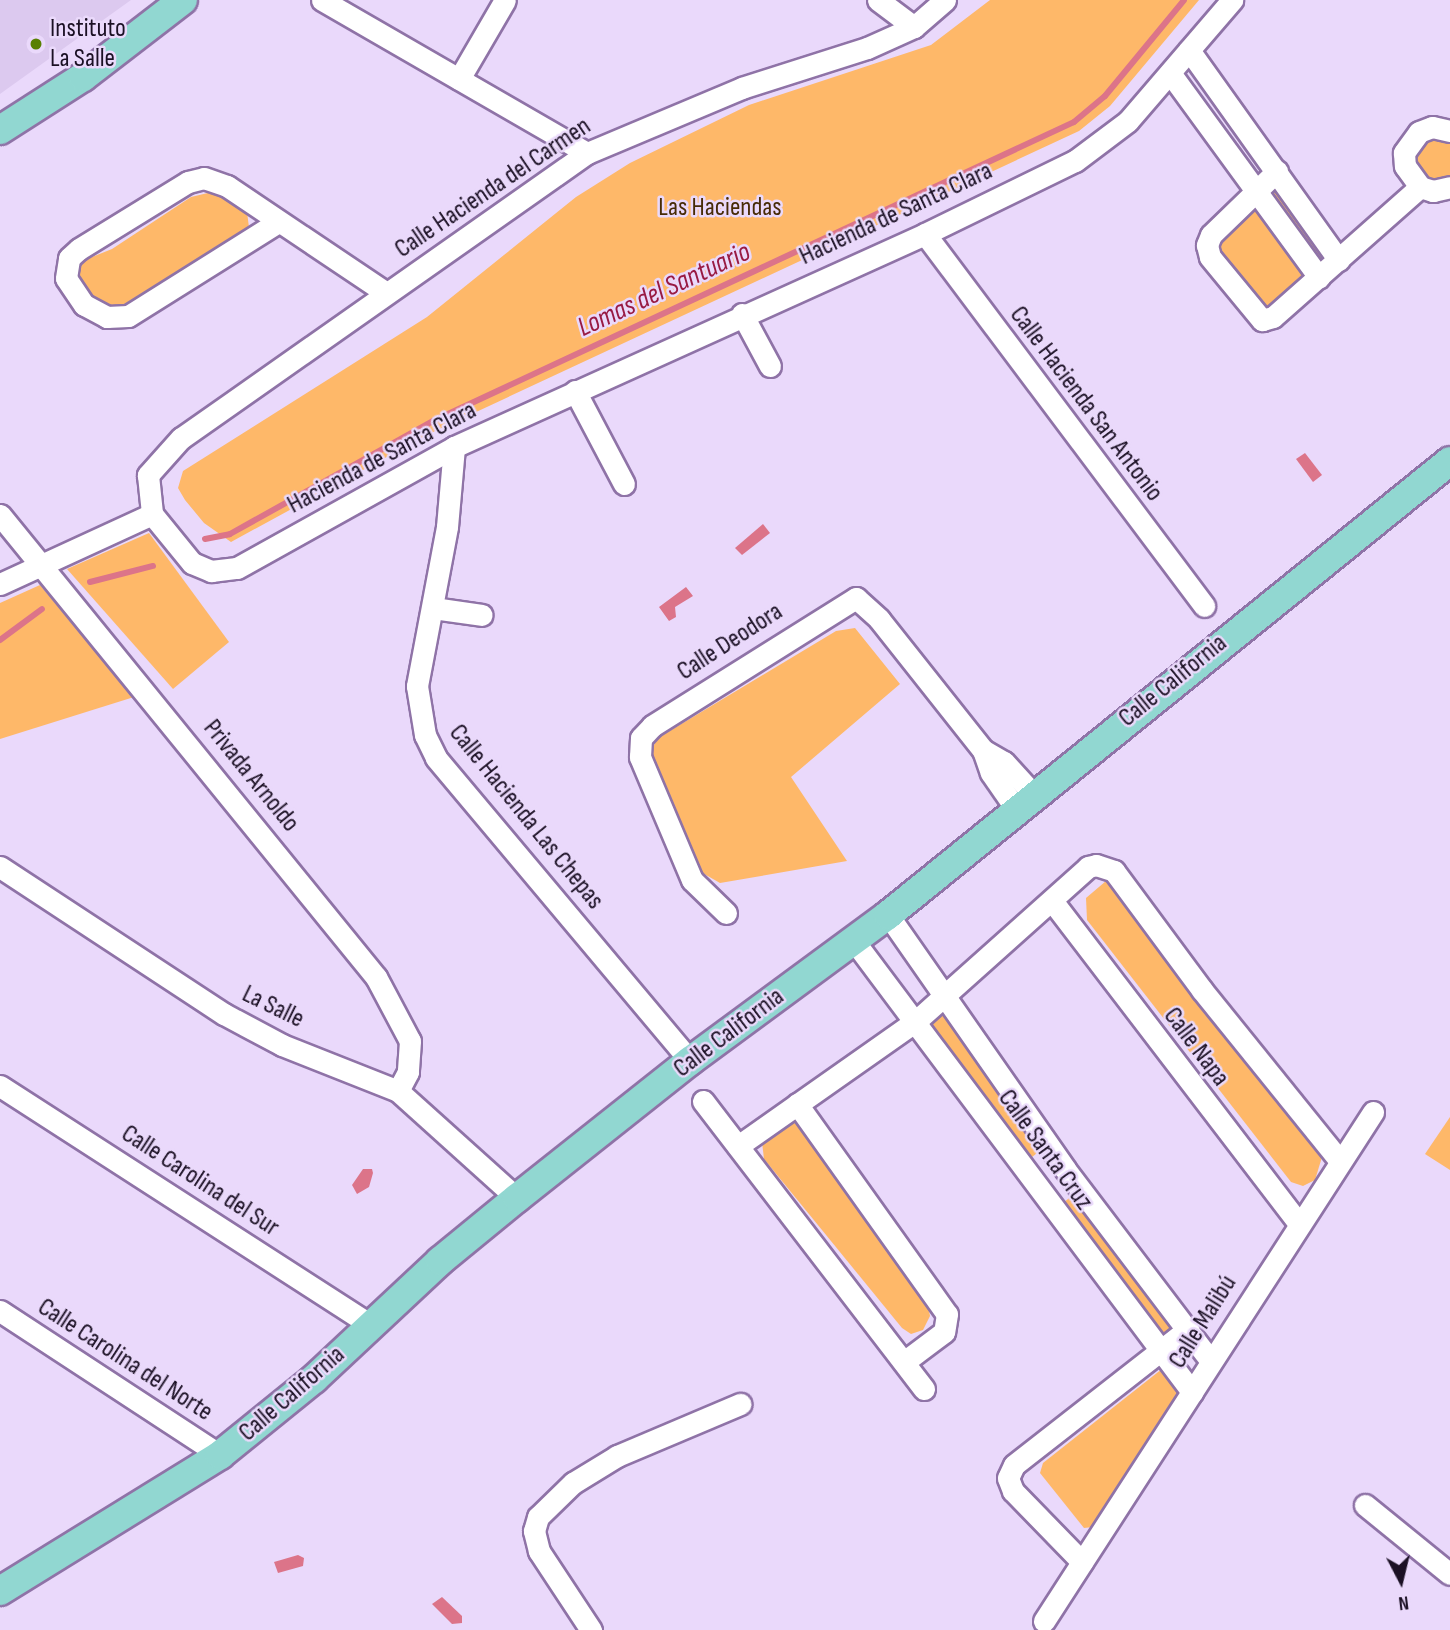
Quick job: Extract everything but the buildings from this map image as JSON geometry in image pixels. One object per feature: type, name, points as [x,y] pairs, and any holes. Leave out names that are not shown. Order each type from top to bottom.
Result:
[{"type":"main road","points":[[0,130],[83,77],[183,0]]},
{"type":"main road","name":"Calle California","points":[[0,1591],[220,1455],[313,1379],[369,1324],[517,1198],[690,1061],[888,915],[1450,461]]},
{"type":"street","points":[[322,0],[587,153]]},
{"type":"street","points":[[459,79],[505,0]]},
{"type":"street","points":[[878,0],[914,27]]},
{"type":"street","name":"Hacienda de Santa Clara","points":[[152,514],[192,563],[211,571],[237,568],[454,447],[742,314],[925,234],[1075,161],[1128,121],[1232,0]]},
{"type":"street","name":"Calle Hacienda del Carmen","points":[[152,514],[148,475],[166,451],[587,153],[682,111],[867,48],[914,27],[937,2]]},
{"type":"street","points":[[1189,50],[1339,260]]},
{"type":"street","points":[[1170,73],[1319,276]]},
{"type":"street","points":[[1450,131],[1432,127],[1409,141],[1405,166],[1420,187],[1433,191],[1450,187]]},
{"type":"street","points":[[1277,171],[1211,235],[1210,257],[1262,320],[1270,319],[1420,187]]},
{"type":"street","points":[[278,222],[128,316],[107,317],[83,305],[66,278],[69,258],[79,249],[195,179],[227,186],[386,293]]},
{"type":"street","name":"Calle Hacienda San Antonio","points":[[925,234],[1204,606]]},
{"type":"street","points":[[742,314],[770,366]]},
{"type":"street","points":[[575,391],[624,484]]},
{"type":"street","name":"Calle Hacienda Las Chepas","points":[[454,447],[433,608],[417,686],[425,735],[436,758],[690,1061]]},
{"type":"street","points":[[0,584],[152,514]]},
{"type":"street","name":"Privada Arnoldo","points":[[0,516],[376,977],[410,1041],[408,1072],[398,1091]]},
{"type":"street","name":"Calle Deodora","points":[[726,913],[692,880],[640,757],[641,738],[652,726],[837,606],[856,598],[879,619],[983,750],[1004,762],[1025,802]]},
{"type":"street","points":[[433,608],[482,615]]},
{"type":"street","name":"La Salle","points":[[0,867],[224,1014],[282,1045],[398,1091],[517,1198]]},
{"type":"street","points":[[738,1146],[916,1021],[1053,902],[1088,867],[1114,871],[1202,990],[1339,1160]]},
{"type":"street","name":"Calle Napa","points":[[1053,902],[1298,1222]]},
{"type":"street","name":"Calle Santa Cruz","points":[[888,915],[1065,1169],[1211,1361]]},
{"type":"street","name":"Calle Santa Cruz","points":[[854,941],[1192,1392]]},
{"type":"street","name":"Calle Carolina del Sur","points":[[0,1086],[369,1324]]},
{"type":"street","points":[[703,1101],[924,1389]]},
{"type":"street","points":[[797,1104],[947,1314],[944,1332],[904,1362]]},
{"type":"street","name":"Calle Malibú","points":[[1044,1621],[1298,1222],[1373,1112]]},
{"type":"street","points":[[1037,1188],[1065,1169]]},
{"type":"street","name":"Calle Carolina del Norte","points":[[0,1311],[220,1455]]},
{"type":"street","name":"Calle Malibú","points":[[1082,1562],[1013,1491],[1008,1478],[1014,1465],[1188,1329]]},
{"type":"street","points":[[590,1630],[539,1551],[534,1531],[538,1517],[573,1483],[617,1456],[740,1404]]},
{"type":"street","points":[[1365,1505],[1450,1574]]},
{"type":"shaded area","name":"Instituto La Salle","points":[[0,0],[131,0],[0,94]]},
{"type":"shaded area","points":[[1305,453],[1322,475],[1313,482],[1296,459]]},
{"type":"shaded area","points":[[763,524],[770,533],[742,555],[735,548]]},
{"type":"shaded area","points":[[686,587],[693,596],[675,607],[676,617],[669,621],[659,607]]},
{"type":"shaded area","points":[[363,1169],[372,1169],[373,1173],[369,1187],[357,1194],[352,1185]]},
{"type":"shaded area","points":[[298,1555],[304,1558],[303,1566],[278,1573],[274,1562]]},
{"type":"shaded area","points":[[442,1597],[462,1616],[462,1623],[452,1624],[432,1604]]},
{"type":"green space","name":"Las Haciendas","points":[[990,0],[1199,0],[1110,106],[1079,131],[431,433],[231,542],[204,523],[185,500],[178,488],[183,471],[427,317],[576,197],[630,163],[749,105],[931,45]]},
{"type":"green space","points":[[1420,134],[1450,136],[1450,179],[1421,185],[1408,151]]},
{"type":"green space","points":[[1273,187],[1330,260],[1271,308],[1262,307],[1214,251],[1215,242]]},
{"type":"green space","points":[[212,192],[247,212],[250,235],[132,311],[108,311],[95,303],[74,275],[82,261],[112,249],[191,197]]},
{"type":"green space","points":[[149,533],[229,642],[173,689],[67,569]]},
{"type":"green space","points":[[40,585],[134,697],[0,739],[0,603]]},
{"type":"green space","points":[[855,628],[900,684],[791,777],[847,861],[720,883],[699,871],[648,755],[658,738],[836,631]]},
{"type":"green space","points":[[1106,881],[1322,1157],[1315,1180],[1303,1186],[1291,1182],[1087,920],[1086,898]]},
{"type":"green space","points":[[944,1012],[1045,1147],[1032,1157],[931,1025]]},
{"type":"green space","points":[[1450,1117],[1450,1170],[1425,1154]]},
{"type":"green space","points":[[792,1122],[802,1126],[928,1305],[930,1316],[923,1330],[911,1334],[902,1328],[764,1159],[762,1142]]},
{"type":"green space","points":[[1080,1190],[1197,1351],[1187,1355],[1173,1345],[1064,1202]]},
{"type":"green space","points":[[1167,1365],[1181,1388],[1093,1527],[1084,1528],[1040,1473],[1043,1463]]},
{"type":"waterway","name":"Lomas del Santuario","points":[[205,539],[230,534],[433,421],[1074,122],[1105,96],[1184,0]]},
{"type":"waterway","name":"Lomas del Santuario","points":[[90,582],[153,566]]},
{"type":"waterway","name":"Lomas del Santuario","points":[[0,640],[42,609]]},
{"type":"place","name":"Instituto La Salle","points":[[36,44]]}]
